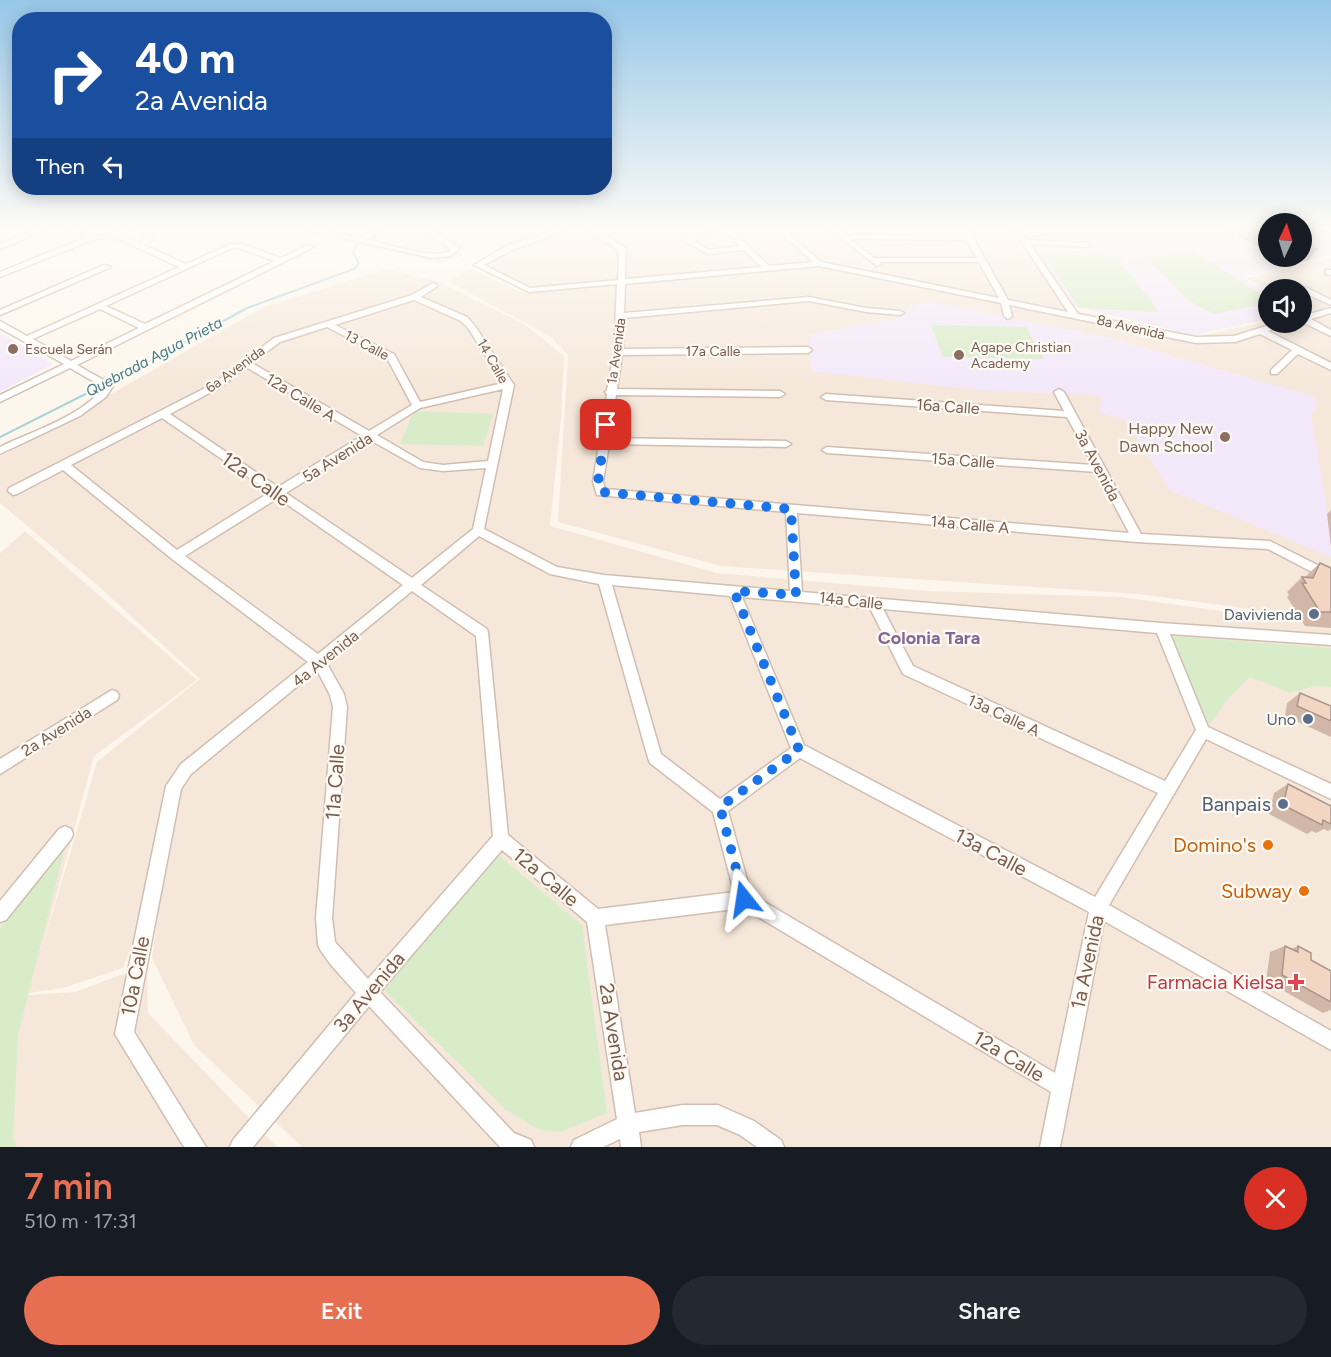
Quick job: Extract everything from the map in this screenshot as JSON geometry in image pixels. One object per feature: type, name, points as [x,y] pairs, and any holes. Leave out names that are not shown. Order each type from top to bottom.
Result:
[{"type":"street","points":[[0,313],[76,281]]},
{"type":"street","points":[[27,339],[155,281]]},
{"type":"street","points":[[0,399],[240,281]]},
{"type":"street","name":"8a Avenida","points":[[510,281],[529,290],[629,281]]},
{"type":"street","name":"1a Avenida","points":[[601,492],[598,482],[610,392],[618,352],[624,281]]},
{"type":"street","name":"8a Avenida","points":[[908,281],[1196,340],[1218,341],[1258,332]]},
{"type":"street","points":[[993,281],[1004,300],[1008,316]]},
{"type":"street","points":[[1052,281],[1074,314]]},
{"type":"street","name":"6a Avenida","points":[[13,491],[216,386],[277,340],[415,297],[433,285]]},
{"type":"street","points":[[1312,294],[1331,303]]},
{"type":"street","name":"14 Calle","points":[[415,297],[465,319],[509,385],[490,464],[478,531]]},
{"type":"street","points":[[622,316],[809,299],[866,310],[900,313]]},
{"type":"street","points":[[100,306],[144,327]]},
{"type":"street","points":[[1312,316],[1331,310]]},
{"type":"street","points":[[0,324],[108,386],[103,395],[89,406],[0,451]]},
{"type":"street","name":"13 Calle","points":[[327,324],[391,356],[417,406]]},
{"type":"street","points":[[1312,324],[1331,333]]},
{"type":"street","points":[[1265,333],[1331,367]]},
{"type":"street","name":"17a Calle","points":[[618,352],[808,350]]},
{"type":"street","points":[[1274,372],[1297,350]]},
{"type":"street","name":"12a Calle A","points":[[247,364],[420,465],[443,468],[490,464]]},
{"type":"street","name":"5a Avenida","points":[[176,556],[417,406],[509,385]]},
{"type":"street","points":[[610,392],[780,394]]},
{"type":"street","name":"3a Avenida","points":[[1059,392],[1137,538]]},
{"type":"street","name":"16a Calle","points":[[826,397],[1070,414]]},
{"type":"street","name":"12a Calle","points":[[162,413],[484,636],[501,839],[595,918],[744,899],[1061,1087]]},
{"type":"street","points":[[604,441],[786,444]]},
{"type":"street","name":"15a Calle","points":[[827,450],[1100,469]]},
{"type":"street","name":"11a Calle","points":[[64,465],[176,556],[320,663],[337,694],[340,707],[324,918],[327,945],[367,994],[507,1140],[524,1147]]},
{"type":"street","name":"14a Calle A","points":[[601,492],[1137,538],[1270,545],[1331,577]]},
{"type":"street","points":[[791,509],[796,595]]},
{"type":"street","name":"14a Calle","points":[[478,531],[554,571],[604,580],[1161,628],[1331,640]]},
{"type":"street","name":"4a Avenida","points":[[174,786],[186,769],[320,663],[478,531]]},
{"type":"street","points":[[604,580],[655,758],[720,807],[744,899]]},
{"type":"street","points":[[720,807],[799,750],[734,591]]},
{"type":"street","name":"13a Calle A","points":[[874,603],[908,670],[1168,790]]},
{"type":"street","points":[[1161,628],[1203,731],[1331,792]]},
{"type":"street","name":"2a Avenida","points":[[0,767],[112,696]]},
{"type":"street","name":"1a Avenida","points":[[1050,1147],[1098,908],[1203,731]]},
{"type":"street","name":"13a Calle","points":[[799,750],[1098,908],[1331,1041]]},
{"type":"street","name":"10a Calle","points":[[174,786],[124,1034],[196,1147]]},
{"type":"street","points":[[0,914],[65,834]]},
{"type":"street","name":"3a Avenida","points":[[240,1147],[367,994],[501,839]]},
{"type":"street","name":"2a Avenida","points":[[595,918],[631,1147]]},
{"type":"street","points":[[581,1147],[629,1124],[683,1115],[718,1115],[747,1128],[774,1147]]},
{"type":"shaded area","name":"Colonia Tara","points":[[350,281],[435,281],[523,323],[564,356],[561,419],[550,526],[717,573],[926,591],[1120,597],[1331,626],[1331,1147],[302,1147],[194,1045],[152,958],[166,855],[123,968],[63,988],[28,995],[75,992],[147,965],[148,1013],[277,1147],[0,1147],[0,553],[25,531],[197,680],[94,756],[41,952],[97,762],[200,679],[95,583],[0,503],[0,457],[264,307]]},
{"type":"shaded area","points":[[448,281],[495,281],[523,293],[537,292],[532,287],[517,281],[1046,281],[1065,308],[1159,331],[1196,337],[1258,323],[1258,333],[1312,333],[1312,281],[1331,281],[1331,620],[1139,594],[721,566],[558,522],[568,355],[551,337]]},
{"type":"shaded area","points":[[1056,281],[1247,281],[1258,287],[1258,321],[1194,335],[1073,306]]},
{"type":"shaded area","points":[[928,302],[1111,338],[1312,396],[1318,403],[1311,415],[1331,534],[1331,557],[1169,490],[1125,419],[1100,413],[1101,396],[979,390],[811,371],[809,335],[896,318],[906,313],[905,307]]},
{"type":"shaded area","name":"Escuela Serán","points":[[0,333],[53,364],[0,392]]},
{"type":"green space","points":[[1061,281],[1135,281],[1159,312],[1079,308]]},
{"type":"green space","points":[[1169,281],[1240,281],[1258,292],[1258,305],[1214,314],[1189,301]]},
{"type":"green space","points":[[931,325],[1026,327],[1044,359],[943,357]]},
{"type":"green space","points":[[414,411],[493,414],[483,446],[400,444]]},
{"type":"green space","points":[[1170,636],[1331,648],[1331,687],[1315,686],[1290,693],[1250,677],[1228,699],[1206,729]]},
{"type":"green space","points":[[65,848],[18,1035],[13,1137],[17,1147],[0,1147],[0,928]]},
{"type":"green space","points":[[498,855],[582,925],[607,1113],[560,1132],[538,1129],[506,1110],[384,990]]},
{"type":"building","points":[[1320,563],[1331,568],[1331,612],[1320,612],[1302,583],[1306,583],[1302,577],[1313,578]]},
{"type":"building","points":[[1300,693],[1331,706],[1331,721],[1297,706]]},
{"type":"building","points":[[1288,784],[1331,806],[1331,824],[1323,820],[1322,825],[1283,805]]},
{"type":"building","points":[[1285,946],[1298,952],[1298,946],[1311,953],[1311,960],[1331,971],[1331,1002],[1282,975]]},
{"type":"waterway","name":"Quebrada Agua Prieta","points":[[0,437],[153,360],[247,308],[322,281]]},
{"type":"place","name":"Escuela Serán","points":[[13,349]]},
{"type":"place","name":"Agape Christian Academy","points":[[959,355]]},
{"type":"place","name":"Happy New Dawn School","points":[[1225,437]]},
{"type":"place","name":"Davivienda","points":[[1314,614]]},
{"type":"place","name":"Uno","points":[[1308,719]]},
{"type":"place","name":"Banpais","points":[[1283,804]]},
{"type":"place","name":"Domino's","points":[[1268,845]]},
{"type":"place","name":"Subway","points":[[1304,891]]},
{"type":"place","name":"Farmacia Kielsa","points":[[1296,982]]},
{"type":"district","name":"Colonia Tara","points":[[929,638]]},
{"type":"route","points":[[606,425],[598,482],[601,492],[791,509],[796,595],[734,591],[799,750],[720,807],[744,899]]}]
